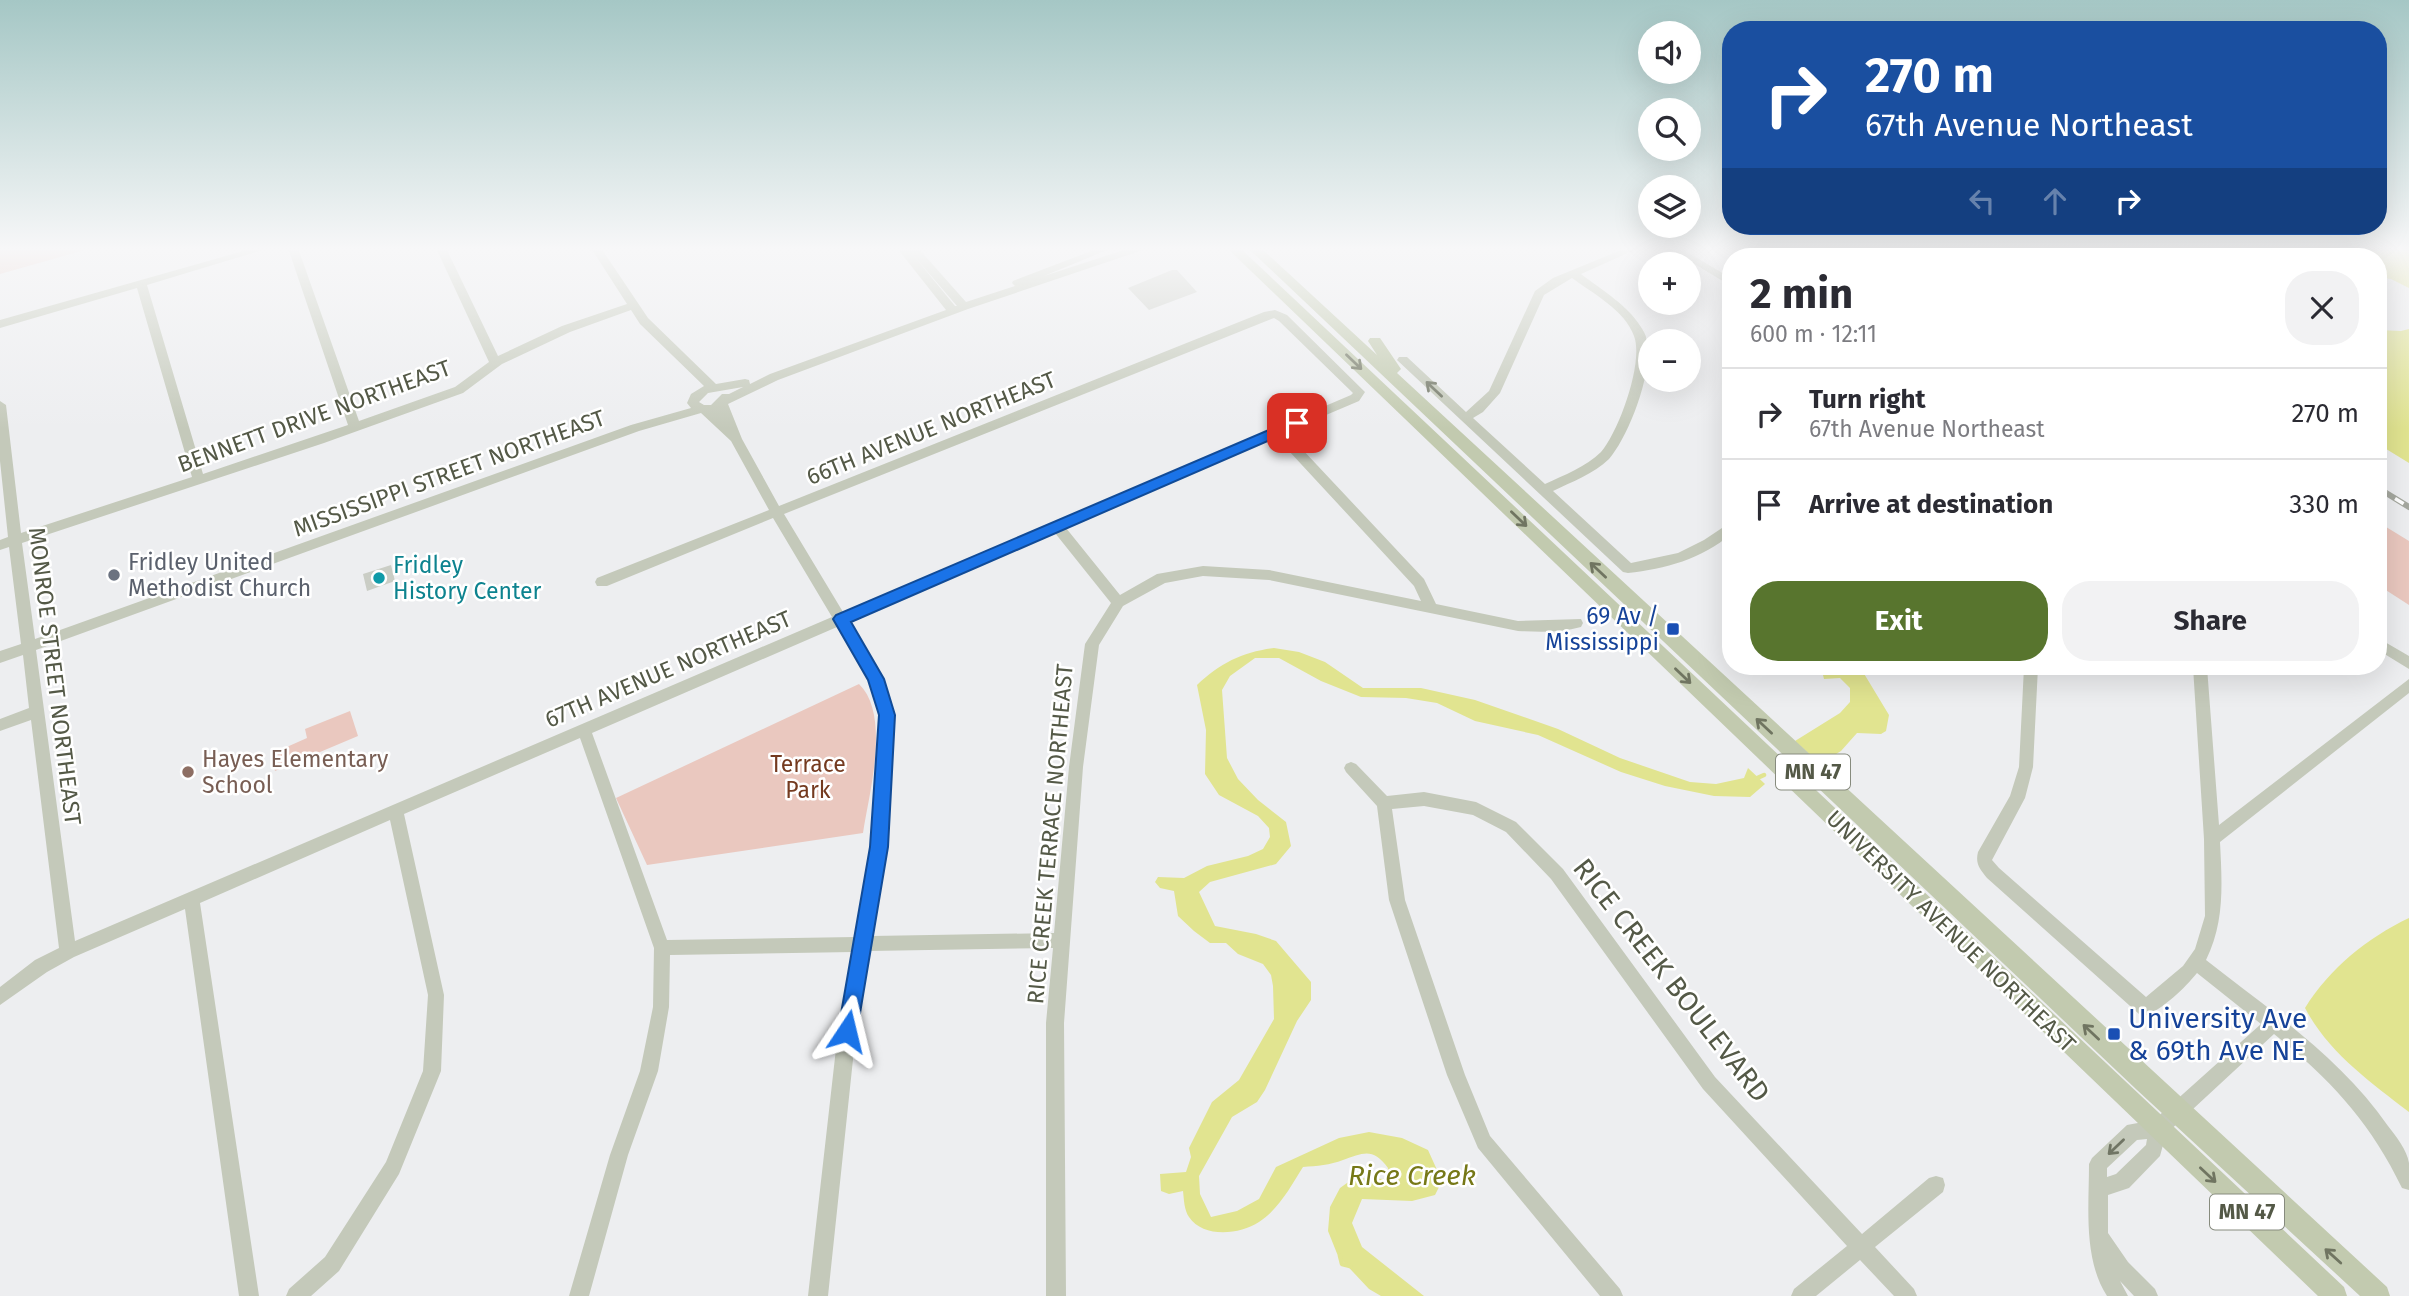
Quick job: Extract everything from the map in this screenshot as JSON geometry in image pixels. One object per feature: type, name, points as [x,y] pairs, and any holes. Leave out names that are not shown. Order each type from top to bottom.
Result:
[{"type":"main road","name":"UNIVERSITY AVENUE NORTHEAST","points":[[1297,308],[2335,1296]]},
{"type":"main road","name":"UNIVERSITY AVENUE NORTHEAST","points":[[1319,308],[2177,1112],[2378,1296]]},
{"type":"main road","points":[[1376,341],[1411,395]]},
{"type":"street","points":[[0,324],[53,308]]},
{"type":"street","points":[[149,308],[199,480]]},
{"type":"street","points":[[314,308],[355,427]]},
{"type":"street","points":[[470,308],[496,364]]},
{"type":"street","name":"BENNETT DRIVE NORTHEAST","points":[[7,543],[459,390],[498,361],[566,329],[625,308]]},
{"type":"street","points":[[634,308],[687,363],[726,395],[723,403],[736,439],[776,512],[876,679],[887,715],[879,847],[847,1031],[818,1296]]},
{"type":"street","points":[[1465,418],[1479,409],[1494,393],[1532,308]]},
{"type":"street","points":[[1543,490],[1584,471],[1614,446],[1643,359],[1642,339],[1630,321],[1615,308]]},
{"type":"street","points":[[723,403],[774,377],[958,309]]},
{"type":"street","name":"66TH AVENUE NORTHEAST","points":[[602,582],[1275,314],[1283,318],[1359,392]]},
{"type":"street","points":[[1403,360],[1628,568],[1642,567],[1692,552],[1722,535]]},
{"type":"street","points":[[687,363],[696,395],[694,406],[703,410],[736,439]]},
{"type":"street","points":[[716,389],[774,377]]},
{"type":"street","name":"MISSISSIPPI STREET NORTHEAST","points":[[635,428],[696,395],[716,389]]},
{"type":"street","name":"67TH AVENUE NORTHEAST","points":[[0,997],[41,966],[68,952],[192,901],[1355,398],[1359,392]]},
{"type":"street","name":"MISSISSIPPI STREET NORTHEAST","points":[[0,657],[635,428],[723,403]]},
{"type":"street","name":"MONROE STREET NORTHEAST","points":[[0,405],[7,543],[29,647],[68,952]]},
{"type":"street","points":[[1278,431],[1419,583],[1431,608]]},
{"type":"street","points":[[1058,526],[1118,602]]},
{"type":"street","name":"RICE CREEK TERRACE NORTHEAST","points":[[1056,1296],[1055,1023],[1076,767],[1092,644],[1118,602],[1162,578],[1203,571],[1236,572],[1269,575],[1518,626],[1549,627],[1576,622]]},
{"type":"street","points":[[2387,649],[2409,663]]},
{"type":"street","points":[[2031,675],[2026,767],[2017,797],[1986,852],[1984,862],[1993,873],[2145,1008],[2197,963],[2209,941],[2214,922],[2216,902],[2201,675]]},
{"type":"street","points":[[2212,839],[2409,685]]},
{"type":"street","points":[[0,725],[37,711]]},
{"type":"street","points":[[579,1296],[619,1155],[649,1071],[661,1007],[663,948],[584,730]]},
{"type":"street","points":[[1351,768],[1384,803],[1397,900],[1456,1075],[1483,1142],[1614,1296]]},
{"type":"street","name":"RICE CREEK BOULEVARD","points":[[1384,803],[1424,799],[1476,809],[1511,827],[1557,874],[1709,1083],[1860,1248],[1908,1296]]},
{"type":"street","points":[[296,1296],[332,1264],[393,1168],[432,1071],[436,995],[396,812]]},
{"type":"street","points":[[192,901],[249,1296]]},
{"type":"street","points":[[663,948],[1062,940]]},
{"type":"street","points":[[2197,963],[2318,1059],[2359,1098],[2392,1144],[2409,1181]]},
{"type":"street","points":[[2118,1296],[2105,1276],[2099,1236],[2098,1164],[2133,1131],[2158,1129],[2273,1024]]},
{"type":"street","points":[[2100,1189],[2122,1181],[2154,1150],[2158,1129]]},
{"type":"street","points":[[1801,1296],[1936,1185]]},
{"type":"street","points":[[2099,1236],[2121,1269],[2148,1296]]},
{"type":"green space","points":[[2387,528],[2409,541],[2409,605],[2387,591]]},
{"type":"green space","name":"Terrace Park","points":[[859,684],[869,698],[876,734],[873,776],[863,833],[647,865],[616,798]]},
{"type":"green space","points":[[350,711],[358,736],[275,771],[271,754],[307,738],[305,729]]},
{"type":"water","points":[[2409,329],[2409,463],[2387,450],[2387,330]]},
{"type":"water","name":"Rice Creek","points":[[1274,648],[1299,652],[1325,662],[1363,688],[1421,688],[1475,700],[1558,729],[1620,758],[1690,782],[1716,784],[1744,778],[1748,768],[1765,784],[1750,797],[1714,796],[1665,786],[1621,772],[1538,735],[1475,721],[1437,703],[1406,698],[1361,697],[1321,681],[1279,658],[1255,658],[1230,676],[1222,690],[1227,758],[1238,779],[1258,800],[1286,822],[1291,846],[1276,864],[1210,882],[1199,892],[1215,926],[1276,941],[1311,982],[1311,1000],[1297,1021],[1257,1102],[1232,1117],[1199,1176],[1200,1194],[1211,1217],[1237,1211],[1259,1199],[1276,1167],[1339,1138],[1369,1132],[1402,1138],[1428,1150],[1442,1181],[1435,1195],[1412,1201],[1362,1199],[1352,1223],[1362,1247],[1424,1296],[1381,1296],[1369,1289],[1338,1256],[1328,1231],[1330,1207],[1340,1188],[1354,1178],[1387,1179],[1388,1168],[1372,1154],[1303,1167],[1273,1211],[1259,1222],[1232,1232],[1212,1231],[1195,1224],[1187,1214],[1183,1191],[1169,1194],[1161,1191],[1160,1174],[1186,1172],[1191,1157],[1189,1148],[1212,1102],[1239,1080],[1274,1019],[1271,975],[1263,964],[1238,954],[1226,943],[1210,943],[1194,931],[1178,916],[1174,891],[1160,888],[1155,882],[1158,877],[1184,878],[1207,866],[1248,856],[1263,849],[1270,837],[1269,828],[1258,816],[1219,795],[1205,774],[1206,730],[1197,685],[1214,670],[1232,660],[1252,652]]},
{"type":"water","points":[[1823,675],[1865,675],[1889,715],[1886,731],[1881,734],[1857,733],[1841,751],[1820,764],[1795,741],[1840,713],[1850,702],[1850,688],[1840,678],[1824,679]]},
{"type":"water","points":[[2409,918],[2409,1112],[2365,1078],[2325,1039],[2305,1008],[2338,967],[2364,945]]},
{"type":"building","name":"Fridley History Center","points":[[391,565],[395,581],[367,591],[363,574]]},
{"type":"waterway","name":"Rice Creek","points":[[1755,779],[1764,775]]},
{"type":"waterway","name":"Rice Creek","points":[[1340,1256],[1342,1264],[1350,1266]]},
{"type":"railway","points":[[2387,494],[2409,507]]},
{"type":"place","name":"Fridley United Methodist Church","points":[[114,575]]},
{"type":"place","name":"Fridley History Center","points":[[379,578]]},
{"type":"place","name":"69 Av / Mississippi","points":[[1673,629]]},
{"type":"place","name":"Hayes Elementary School","points":[[188,772]]},
{"type":"place","name":"University Ave & 69th Ave NE","points":[[2114,1034]]},
{"type":"route","points":[[847,1031],[879,847],[887,715],[876,679],[841,619],[1297,423]]}]
